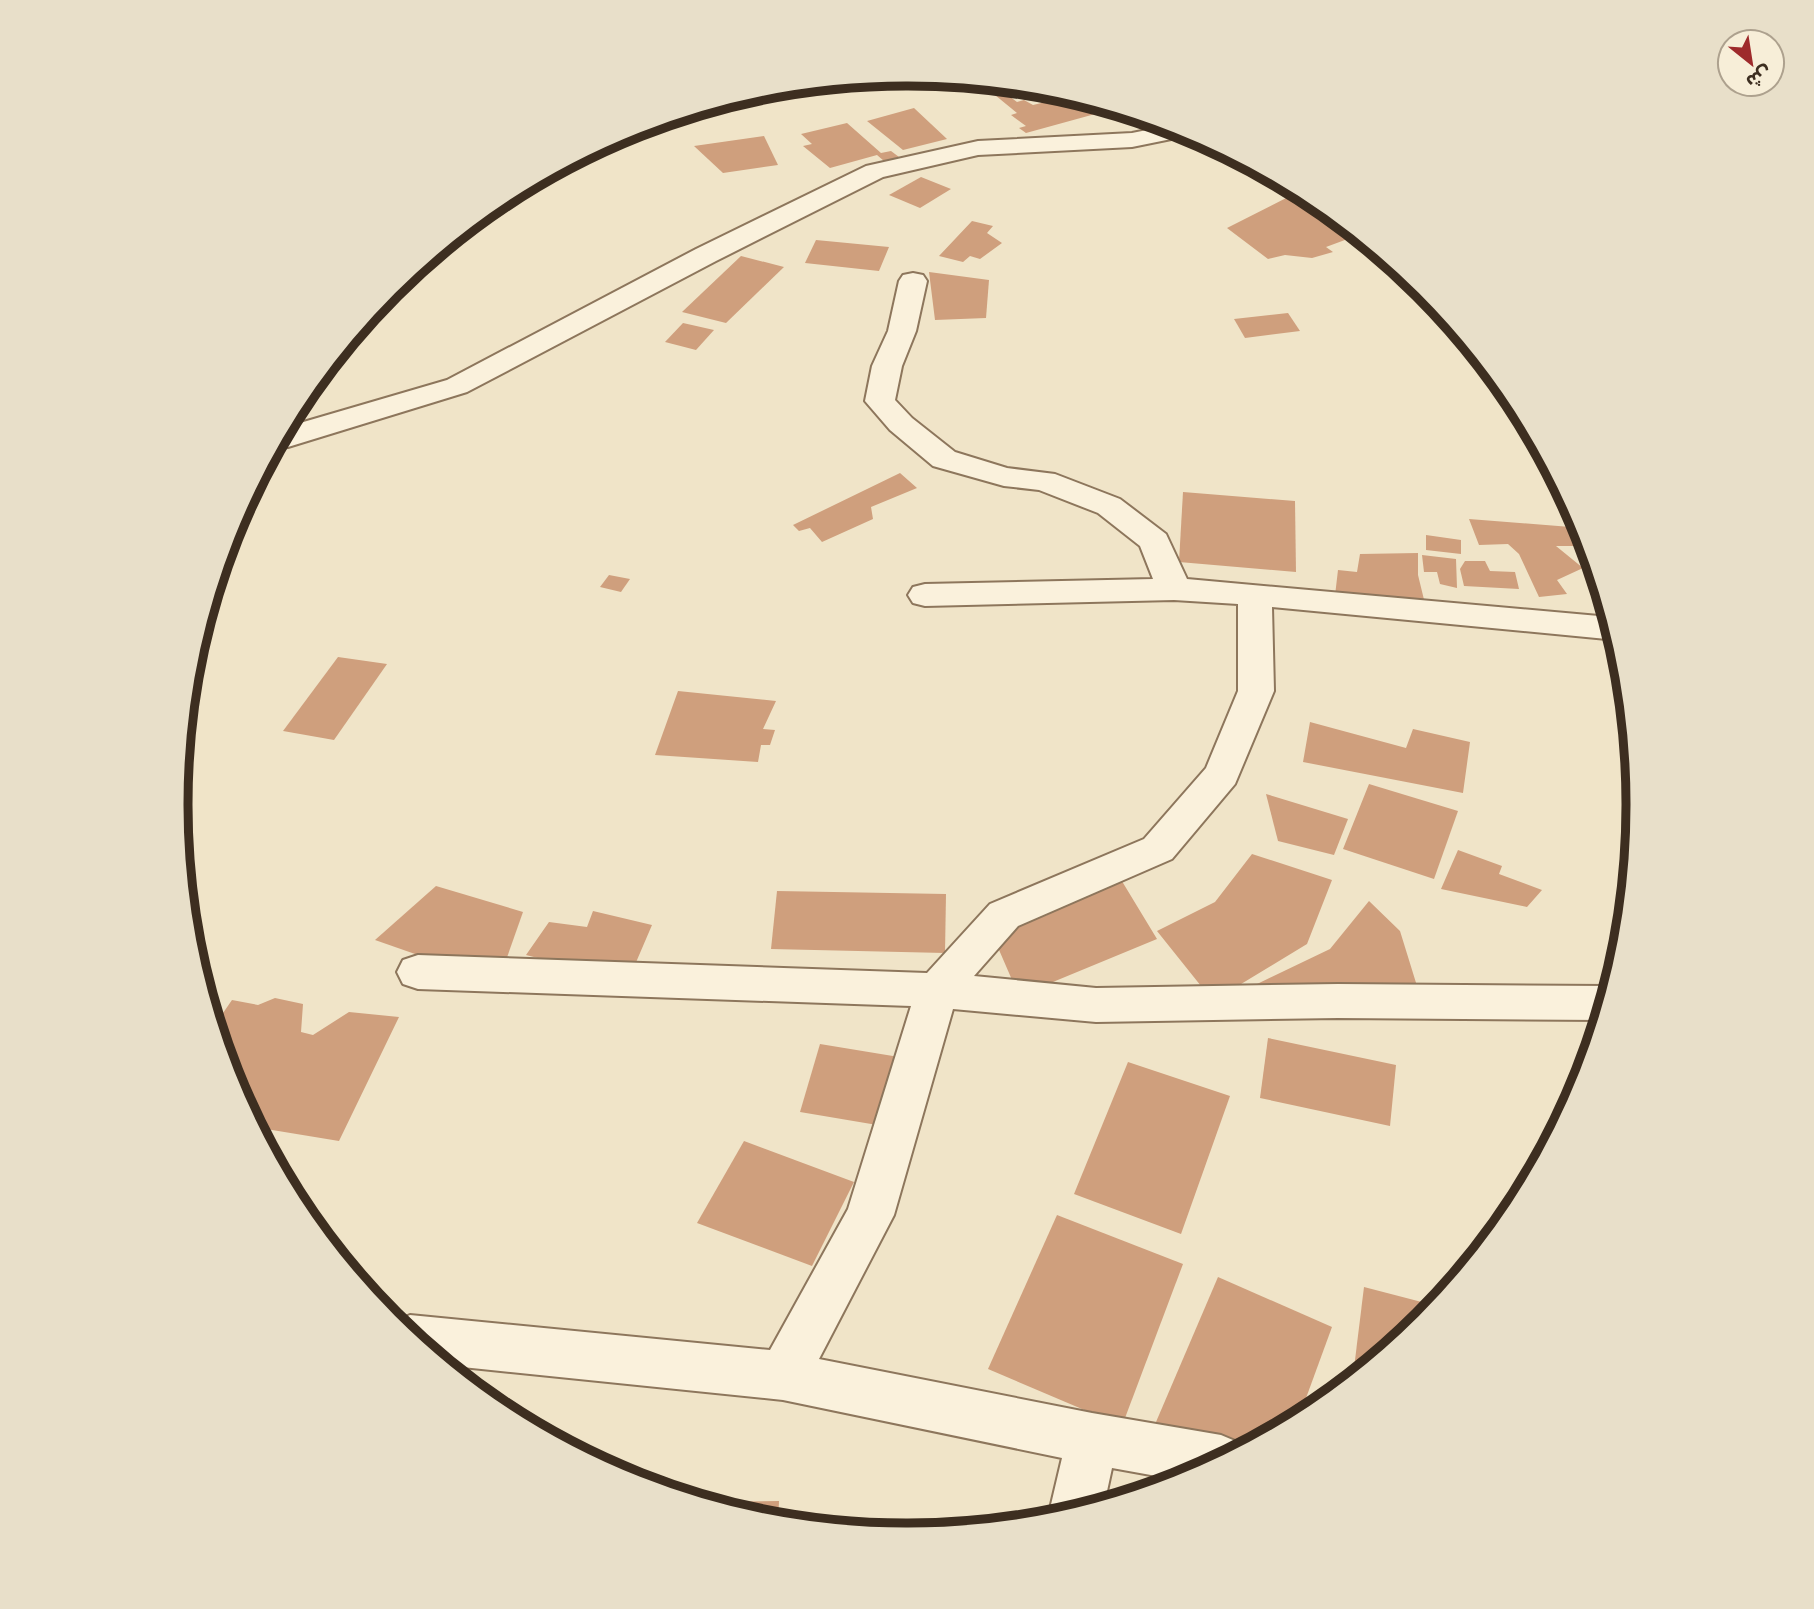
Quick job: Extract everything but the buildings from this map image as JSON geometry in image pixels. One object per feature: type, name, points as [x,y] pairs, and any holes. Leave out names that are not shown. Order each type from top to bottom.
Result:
[{"type":"street","points":[[290,436],[457,386],[706,255],[875,171],[978,148],[1132,140],[1164,134]]},
{"type":"street","points":[[914,281],[902,331],[887,366],[880,401],[901,424],[944,459],[1004,477],[1044,481],[1109,506],[1154,541],[1174,589]]},
{"type":"street","points":[[925,595],[1174,589],[1255,594],[1603,628]]},
{"type":"street","points":[[783,1376],[870,1215],[937,990],[1004,915],[1158,849],[1222,774],[1256,691],[1255,594]]},
{"type":"street","points":[[418,972],[937,990],[1096,1004],[1338,1001],[1598,1003]]},
{"type":"street","points":[[427,1340],[783,1376],[1205,1458]]},
{"type":"street","points":[[1078,1502],[1092,1438]]}]
